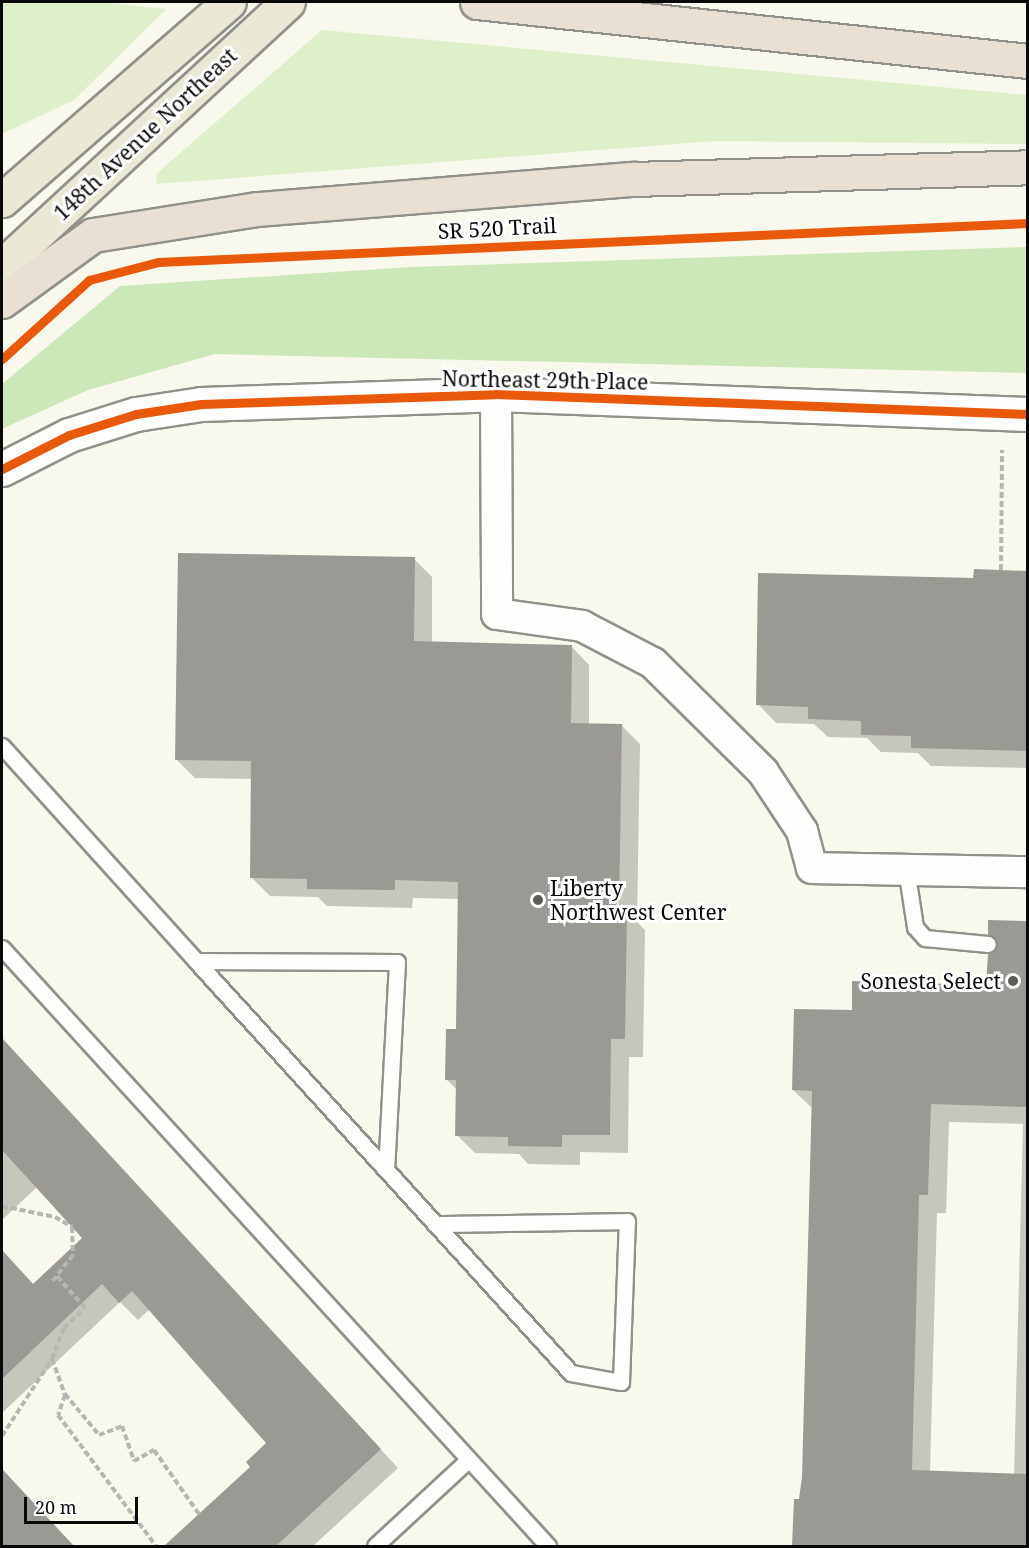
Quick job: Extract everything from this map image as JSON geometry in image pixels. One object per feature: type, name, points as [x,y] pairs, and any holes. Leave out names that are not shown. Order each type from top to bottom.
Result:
[{"type":"highway","points":[[477,2],[1028,61]]},
{"type":"highway","points":[[2,301],[93,235],[257,209],[633,178],[1028,167]]},
{"type":"main road","name":"148th Avenue Northeast","points":[[2,200],[229,2]]},
{"type":"main road","name":"148th Avenue Northeast","points":[[2,266],[288,2]]},
{"type":"street","name":"Northeast 29th Place","points":[[2,469],[69,435],[135,414],[201,404],[495,394],[1015,414]]},
{"type":"street","points":[[495,394],[498,614],[582,626],[653,663],[763,772],[802,831],[812,868],[1028,872]]},
{"type":"lane","points":[[2,746],[196,962],[386,1170],[435,1224],[571,1373],[621,1382],[627,1221],[435,1224]]},
{"type":"lane","points":[[906,868],[915,927],[925,938],[988,944]]},
{"type":"lane","points":[[2,948],[548,1546]]},
{"type":"lane","points":[[196,962],[397,962],[386,1170]]},
{"type":"lane","points":[[375,1546],[468,1460]]},
{"type":"path","points":[[1001,570],[1015,414]]},
{"type":"path","points":[[2,1206],[55,1216],[72,1227],[73,1255],[53,1281]]},
{"type":"path","points":[[2,1436],[52,1359],[64,1328],[85,1308],[57,1276]]},
{"type":"path","points":[[52,1359],[64,1392],[99,1435],[122,1426],[134,1461],[154,1450],[199,1514]]},
{"type":"path","points":[[64,1392],[58,1415],[156,1546]]},
{"type":"green space","points":[[2,2],[102,2],[166,9],[74,100],[2,134]]},
{"type":"green space","points":[[322,30],[1027,95],[1027,144],[716,141],[157,184],[156,174]]},
{"type":"green space","points":[[1027,247],[1027,373],[215,354],[88,390],[2,429],[2,384],[120,286],[411,267]]},
{"type":"building","name":"Liberty Northwest Center","points":[[178,553],[415,557],[414,641],[572,645],[571,723],[622,724],[619,910],[627,910],[625,1039],[611,1039],[610,1135],[562,1135],[562,1147],[508,1146],[508,1137],[455,1136],[456,1080],[445,1080],[446,1029],[456,1029],[458,882],[395,880],[395,890],[307,889],[307,879],[250,878],[251,761],[175,760]]},
{"type":"building","points":[[974,569],[1028,571],[1028,751],[911,748],[911,736],[861,735],[861,721],[808,719],[808,707],[756,705],[758,573],[973,578]]},
{"type":"building","points":[[988,920],[1028,921],[1028,1107],[931,1104],[928,1195],[919,1195],[912,1470],[1028,1474],[1028,1546],[792,1546],[794,1499],[799,1499],[802,1477],[812,1091],[792,1090],[794,1009],[852,1010],[852,981],[986,985],[988,954],[998,944],[988,934]]},
{"type":"building","points":[[2,1038],[381,1449],[276,1546],[164,1546],[250,1467],[246,1462],[266,1443],[132,1291],[119,1303],[102,1284],[2,1379],[2,1250],[33,1284],[82,1238],[2,1150]]},
{"type":"building","points":[[2,1469],[74,1546],[2,1546]]},
{"type":"cycle path","name":"SR 520 Trail","points":[[2,359],[89,280],[158,262],[1028,223]]},
{"type":"cycle path","points":[[2,469],[69,435],[136,414],[201,404],[496,394],[1028,414]]},
{"type":"place","name":"Liberty Northwest Center","points":[[538,900]]},
{"type":"place","name":"Sonesta Select","points":[[1013,981]]}]
